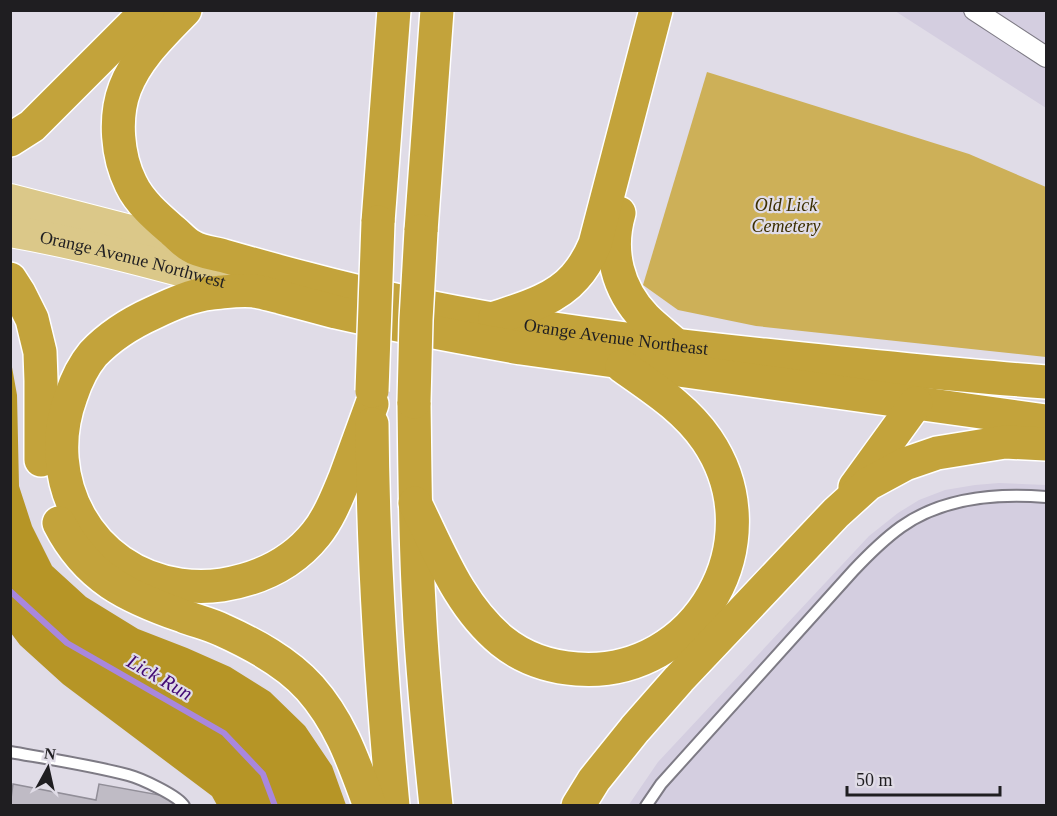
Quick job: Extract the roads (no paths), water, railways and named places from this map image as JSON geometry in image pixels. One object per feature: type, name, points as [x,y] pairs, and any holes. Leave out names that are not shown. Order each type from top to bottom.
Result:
[{"type":"highway","points":[[10,140],[32,126],[148,10]]},
{"type":"highway","points":[[184,10],[154,41],[136,67],[125,89],[120,112],[119,136],[124,164],[131,184],[143,202],[162,222],[192,247]]},
{"type":"highway","points":[[377,10],[391,57]]},
{"type":"highway","points":[[393,806],[376,586],[372,398],[378,222],[394,10]]},
{"type":"highway","points":[[436,806],[423,675],[419,603],[414,402],[421,231],[437,10]]},
{"type":"highway","points":[[493,319],[524,308],[561,290],[575,278],[587,262],[596,244],[656,10]]},
{"type":"highway","points":[[674,10],[615,225],[614,248],[616,267],[622,285],[632,302],[645,318],[677,346]]},
{"type":"highway","name":"Orange Avenue Northeast","points":[[192,247],[334,286],[411,304],[493,319],[677,346],[948,375],[1047,382]]},
{"type":"highway","points":[[10,279],[32,319],[40,352],[40,455],[43,484],[50,507],[67,539],[86,564],[113,585],[138,599],[221,629],[255,646],[309,687],[342,735],[370,806]]},
{"type":"highway","name":"Orange Avenue Northeast","points":[[372,398],[338,495],[329,514],[317,533],[300,552],[261,575],[214,586],[166,583],[142,575],[120,562],[97,542],[78,517],[68,493],[60,452],[62,426],[76,381],[91,356],[111,337],[140,319],[180,302],[209,293],[253,290],[334,312],[521,348],[1047,421]]},
{"type":"highway","points":[[415,503],[448,571],[470,606],[489,629],[520,653],[544,663],[586,670],[633,662],[653,654],[676,639],[693,624],[710,602],[720,584],[728,561],[732,533],[727,482],[708,441],[694,423],[676,405],[615,362]]},
{"type":"highway","points":[[836,513],[916,403]]},
{"type":"highway","points":[[578,806],[594,780],[679,679],[836,513],[868,484],[904,464],[937,453],[1005,442],[1047,444]]},
{"type":"main road","name":"Orange Avenue Northwest","points":[[10,200],[192,247]]},
{"type":"main road","name":"Orange Avenue Northwest","points":[[10,231],[112,252],[253,290]]},
{"type":"street","points":[[974,10],[1047,57]]},
{"type":"lane","points":[[646,806],[661,784],[853,571],[879,544],[902,526],[929,511],[951,503],[1020,495],[1047,497]]},
{"type":"lane","points":[[10,752],[131,775],[171,794],[183,802],[184,806]]},
{"type":"waterway","name":"Lick Run","points":[[10,591],[67,643],[224,733],[263,774],[275,806]]},
{"type":"park label","name":"Old Lick Cemetery","points":[[786,215]]}]
